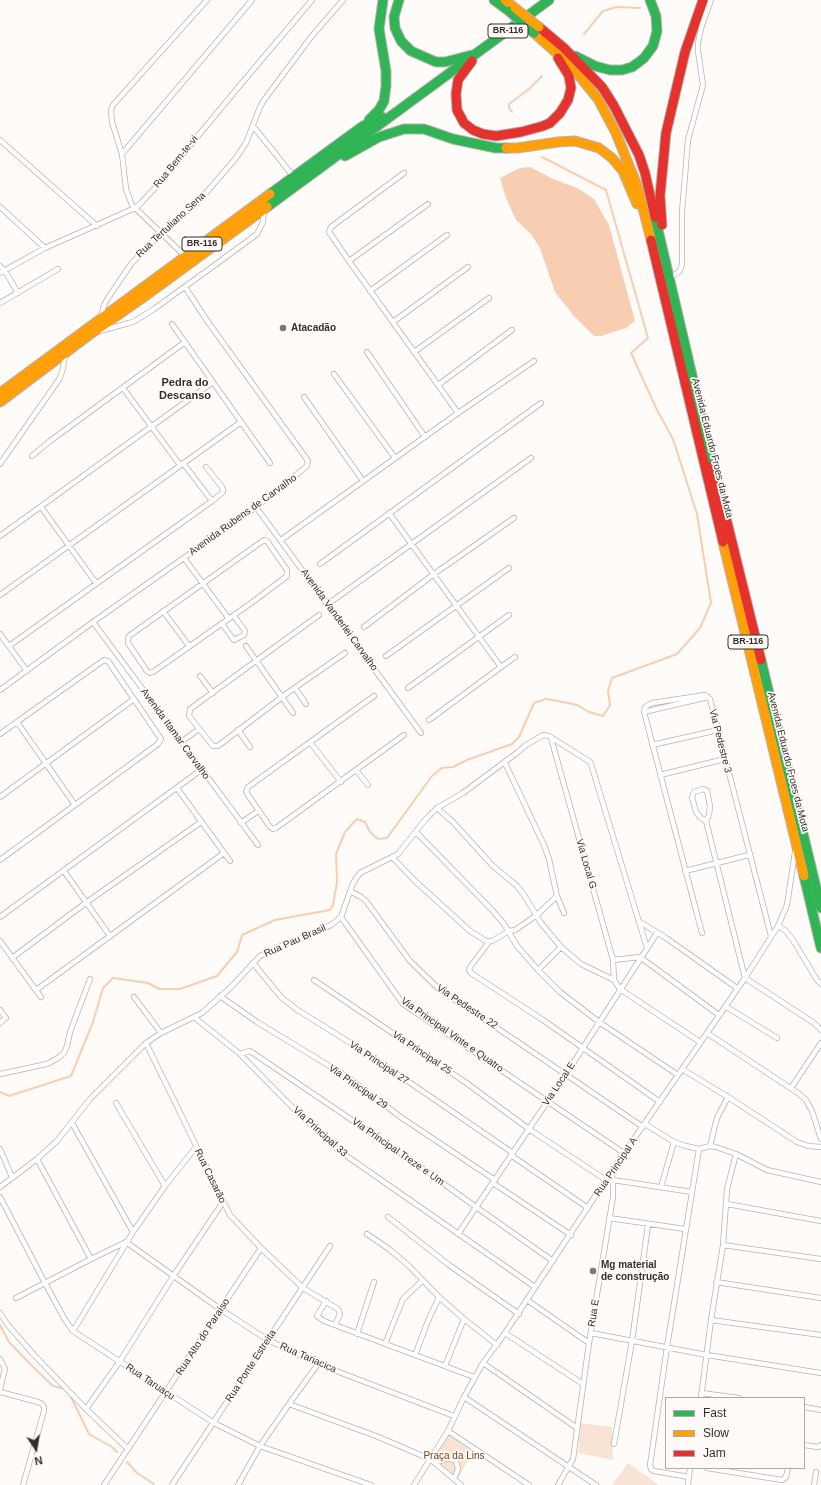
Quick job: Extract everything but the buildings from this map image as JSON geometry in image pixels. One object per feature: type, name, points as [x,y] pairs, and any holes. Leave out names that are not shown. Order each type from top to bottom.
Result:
[{"type":"highway","points":[[363,126],[379,110],[384,101],[386,71],[379,29],[383,0]]},
{"type":"highway","points":[[399,0],[394,17],[395,28],[401,41],[411,51],[436,62],[454,60],[479,53]]},
{"type":"highway","name":"Avenida Eduardo Froes da Mota","points":[[494,0],[512,9]]},
{"type":"highway","name":"Avenida Eduardo Froes da Mota","points":[[505,0],[512,9],[537,30],[564,48],[602,87],[614,106],[639,155],[645,173],[695,391],[821,908]]},
{"type":"highway","name":"BR-116","points":[[1,391],[363,126],[408,103],[479,53],[548,0]]},
{"type":"highway","points":[[537,9],[556,0]]},
{"type":"highway","points":[[564,48],[579,59],[602,69],[622,70],[632,67],[644,58],[653,46],[655,40],[658,22],[655,9],[650,0]]},
{"type":"highway","points":[[663,251],[660,196],[666,133],[684,58],[703,0]]},
{"type":"highway","name":"Avenida Eduardo Froes da Mota","points":[[537,30],[551,47],[572,67],[604,108],[638,188],[797,843],[821,948]]},
{"type":"highway","points":[[479,53],[458,80],[456,94],[457,110],[464,123],[473,130],[489,136],[503,136],[543,126],[555,118],[567,104],[570,95],[570,79],[551,47]]},
{"type":"highway","points":[[0,402],[65,355],[89,335],[141,299],[408,103]]},
{"type":"highway","points":[[315,171],[379,137],[404,129],[424,129],[453,139],[496,148],[526,148],[558,142],[581,142],[599,148],[612,158],[623,171],[634,194],[654,254]]},
{"type":"street","points":[[185,256],[130,202],[126,189],[122,154],[114,132],[111,110],[113,105],[207,0]]},
{"type":"street","points":[[122,154],[252,0]]},
{"type":"street","name":"Rua Bem-te-vi","points":[[2,272],[45,248],[135,208],[154,189],[312,0]]},
{"type":"street","name":"Rua Tertuliano Sena","points":[[101,318],[104,305],[112,290],[136,257],[199,201],[228,167],[246,142],[264,100],[311,37],[343,0]]},
{"type":"street","points":[[670,278],[679,272],[682,265],[682,212],[688,140],[703,85],[698,43],[702,25],[711,0]]},
{"type":"street","points":[[253,126],[294,177]]},
{"type":"street","points":[[0,140],[97,226]]},
{"type":"street","points":[[404,173],[330,228],[331,235],[348,261],[458,413]]},
{"type":"street","points":[[348,261],[428,204]]},
{"type":"street","points":[[0,207],[45,248]]},
{"type":"street","points":[[89,335],[108,328],[129,323],[154,309],[185,287],[260,231],[264,209]]},
{"type":"street","points":[[370,291],[447,235]]},
{"type":"street","points":[[0,266],[2,272],[18,293]]},
{"type":"street","points":[[393,322],[468,267]]},
{"type":"street","points":[[0,303],[58,269]]},
{"type":"street","name":"Avenida Rubens de Carvalho","points":[[0,690],[93,622],[256,507],[307,466],[308,461],[208,322],[185,287]]},
{"type":"street","points":[[414,352],[489,298]]},
{"type":"street","points":[[172,324],[270,463]]},
{"type":"street","points":[[438,385],[512,330]]},
{"type":"street","points":[[32,456],[50,440],[185,342]]},
{"type":"street","points":[[367,352],[425,437]]},
{"type":"street","points":[[0,464],[60,378],[63,372],[65,355]]},
{"type":"street","points":[[281,540],[458,413],[534,361]]},
{"type":"street","points":[[334,374],[395,458]]},
{"type":"street","points":[[0,536],[153,427],[213,382]]},
{"type":"street","points":[[123,388],[181,464],[212,501]]},
{"type":"street","points":[[304,397],[363,481]]},
{"type":"street","points":[[320,564],[541,403]]},
{"type":"street","points":[[0,595],[241,422]]},
{"type":"street","points":[[328,604],[531,458]]},
{"type":"street","points":[[9,646],[222,493],[222,487],[206,467]]},
{"type":"street","points":[[41,507],[96,583]]},
{"type":"street","name":"Avenida Vanderlei Carvalho","points":[[256,507],[421,733]]},
{"type":"street","points":[[389,513],[501,667]]},
{"type":"street","points":[[364,627],[434,574],[514,518]]},
{"type":"street","points":[[262,541],[267,541],[287,570],[287,575],[234,616],[150,673],[128,644],[128,639],[163,611],[262,541]]},
{"type":"street","points":[[184,558],[229,619]]},
{"type":"street","points":[[386,656],[509,568]]},
{"type":"street","points":[[163,611],[189,646]]},
{"type":"street","points":[[319,615],[213,692],[189,711],[189,716],[215,747],[218,746],[282,697],[345,653]]},
{"type":"street","points":[[408,688],[509,615]]},
{"type":"street","points":[[222,624],[234,640],[244,635],[245,631],[234,616]]},
{"type":"street","name":"Avenida Itamar Carvalho","points":[[93,622],[258,846]]},
{"type":"street","points":[[0,634],[27,671]]},
{"type":"street","points":[[246,646],[293,712]]},
{"type":"street","points":[[429,720],[514,657]]},
{"type":"street","points":[[0,734],[104,660],[108,661],[160,737],[160,742],[0,860]]},
{"type":"street","points":[[200,676],[213,692]]},
{"type":"street","points":[[295,688],[306,704]]},
{"type":"street","name":"Via Pedestre 3","points":[[702,933],[644,712],[645,707],[652,703],[704,695],[709,697],[771,936]]},
{"type":"street","points":[[374,696],[248,787],[246,792],[270,827],[275,828],[341,782],[404,735]]},
{"type":"street","points":[[0,797],[134,699]]},
{"type":"street","points":[[17,722],[75,806]]},
{"type":"street","points":[[181,742],[199,729]]},
{"type":"street","points":[[238,730],[250,747]]},
{"type":"street","points":[[652,745],[718,730]]},
{"type":"street","points":[[341,917],[356,877],[363,871],[393,858],[398,854],[424,821],[437,808],[464,793],[505,763],[532,740],[543,735],[547,735],[590,762],[593,767],[647,948]]},
{"type":"street","name":"Via Local G","points":[[551,738],[613,960],[614,980]]},
{"type":"street","points":[[310,742],[341,782]]},
{"type":"street","points":[[660,775],[725,759]]},
{"type":"street","points":[[505,763],[546,852],[557,896],[564,913]]},
{"type":"street","points":[[0,917],[201,770]]},
{"type":"street","points":[[356,770],[368,785]]},
{"type":"street","points":[[176,788],[230,862]]},
{"type":"street","points":[[706,821],[698,815],[693,801],[692,794],[698,790],[705,790],[708,794],[710,811],[706,821],[745,978],[814,1023],[821,1030]]},
{"type":"street","points":[[437,808],[453,822],[492,866],[517,886],[554,941],[581,964],[614,980],[620,989],[700,1042]]},
{"type":"street","points":[[240,823],[258,810]]},
{"type":"street","points":[[12,958],[86,902],[201,822]]},
{"type":"street","points":[[416,832],[493,911],[509,931],[517,946],[560,992],[600,1022],[678,1075]]},
{"type":"street","name":"Rua Principal A","points":[[414,1485],[448,1431],[474,1377],[483,1363],[519,1314],[535,1287],[571,1236],[611,1172],[745,978],[778,926],[787,905],[797,843]]},
{"type":"street","points":[[36,990],[224,854]]},
{"type":"street","points":[[685,871],[749,855]]},
{"type":"street","points":[[393,858],[414,880],[470,931],[483,940],[489,942]]},
{"type":"street","points":[[64,871],[110,936]]},
{"type":"street","name":"Via Pedestre 22","points":[[350,891],[366,901],[410,961],[440,990],[644,1126],[674,1142],[699,1149]]},
{"type":"street","points":[[557,896],[537,915],[515,930],[509,931],[489,942],[469,970],[471,973],[543,1020],[660,1102]]},
{"type":"street","name":"Rua Pau Brasil","points":[[0,1187],[37,1159],[57,1141],[90,1099],[146,1043],[161,1033],[194,1017],[208,1008],[260,956],[324,929],[341,917]]},
{"type":"street","name":"Via Principal Vinte e Quatro","points":[[341,917],[403,1004],[624,1153]]},
{"type":"street","points":[[640,922],[737,988]]},
{"type":"street","points":[[778,926],[785,930],[793,940],[817,980],[821,984]]},
{"type":"street","name":"Via Local E","points":[[458,1234],[566,1074],[640,957],[657,933]]},
{"type":"street","points":[[0,941],[41,997]]},
{"type":"street","points":[[538,970],[561,947]]},
{"type":"street","points":[[613,960],[640,957],[719,1015]]},
{"type":"street","name":"Via Principal 27","points":[[252,963],[281,997],[296,1009],[365,1052],[588,1208]]},
{"type":"street","points":[[0,1074],[47,1064],[64,1053],[70,1032],[90,979]]},
{"type":"street","name":"Via Principal 25","points":[[314,980],[464,1082],[529,1129],[606,1180]]},
{"type":"street","name":"Via Principal 29","points":[[220,996],[257,1022],[346,1076],[402,1118],[571,1236]]},
{"type":"street","points":[[134,997],[161,1033]]},
{"type":"street","points":[[725,1006],[777,1038]]},
{"type":"street","points":[[0,1010],[6,1018],[0,1023]]},
{"type":"street","name":"Via Principal 33","points":[[194,1017],[240,1054],[297,1112],[338,1150],[535,1287]]},
{"type":"street","points":[[707,1033],[798,1092],[808,1104],[815,1118],[821,1139]]},
{"type":"street","name":"Rua Casarão","points":[[146,1043],[223,1202],[235,1222],[303,1288],[326,1301],[339,1311],[340,1315],[335,1326]]},
{"type":"street","points":[[791,1088],[821,1043]]},
{"type":"street","name":"Via Principal Treze e Um","points":[[240,1054],[249,1051],[253,1052],[408,1158],[553,1261]]},
{"type":"street","points":[[682,1069],[797,1142],[808,1146],[821,1147]]},
{"type":"street","points":[[710,1146],[717,1118],[728,1097]]},
{"type":"street","points":[[116,1103],[165,1186]]},
{"type":"street","points":[[72,1123],[133,1232]]},
{"type":"street","points":[[661,1188],[674,1142]]},
{"type":"street","points":[[689,1477],[654,1471],[651,1467],[667,1347],[699,1149],[710,1146],[736,1154],[766,1170],[821,1182]]},
{"type":"street","points":[[74,1331],[126,1242],[165,1186],[196,1147]]},
{"type":"street","points":[[0,1149],[12,1177]]},
{"type":"street","points":[[726,1397],[701,1395],[716,1282],[723,1245],[727,1189],[736,1154]]},
{"type":"street","points":[[37,1159],[91,1259]]},
{"type":"street","name":"Rua E","points":[[558,1485],[569,1467],[574,1455],[589,1343],[613,1193],[613,1180],[611,1172]]},
{"type":"street","points":[[613,1180],[692,1192]]},
{"type":"street","name":"Rua Taruaçu","points":[[0,1197],[64,1318],[74,1331],[166,1393],[214,1423],[260,1446],[371,1485]]},
{"type":"street","points":[[86,1409],[120,1361],[174,1275],[223,1202]]},
{"type":"street","points":[[727,1204],[821,1221]]},
{"type":"street","points":[[388,1217],[449,1265],[519,1314]]},
{"type":"street","points":[[609,1218],[648,1225],[685,1229]]},
{"type":"street","points":[[614,1444],[632,1341],[648,1225]]},
{"type":"street","points":[[367,1234],[409,1266],[439,1297],[497,1345]]},
{"type":"street","points":[[16,1298],[126,1242]]},
{"type":"street","name":"Rua Tariacica","points":[[126,1242],[220,1309],[268,1340],[318,1364],[454,1416]]},
{"type":"street","points":[[723,1245],[821,1259]]},
{"type":"street","name":"Rua Ponte Estreita","points":[[172,1485],[330,1246]]},
{"type":"street","name":"Rua Alto do Paraíso","points":[[104,1485],[261,1248]]},
{"type":"street","points":[[385,1344],[403,1299],[422,1281]]},
{"type":"street","points":[[357,1334],[374,1282]]},
{"type":"street","points":[[716,1282],[821,1298]]},
{"type":"street","points":[[415,1355],[428,1320],[439,1297]]},
{"type":"street","points":[[527,1300],[589,1343]]},
{"type":"street","points":[[326,1301],[317,1317],[335,1326],[474,1377]]},
{"type":"street","points":[[0,1313],[7,1324],[34,1355],[86,1409],[128,1449]]},
{"type":"street","points":[[445,1366],[464,1319]]},
{"type":"street","points":[[711,1320],[821,1335]]},
{"type":"street","points":[[505,1333],[583,1384]]},
{"type":"street","points":[[591,1333],[706,1355],[821,1373]]},
{"type":"street","points":[[0,1359],[5,1369],[0,1391],[38,1402],[44,1407],[23,1485]]},
{"type":"street","points":[[483,1363],[577,1428]]},
{"type":"street","points":[[238,1485],[260,1446],[288,1404],[318,1364]]},
{"type":"street","points":[[464,1397],[596,1485]]},
{"type":"street","points":[[288,1404],[376,1436],[430,1459],[462,1485]]},
{"type":"street","points":[[805,1407],[821,1410]]},
{"type":"street","points":[[448,1431],[529,1485]]},
{"type":"street","points":[[805,1445],[818,1447],[821,1445]]},
{"type":"street","points":[[435,1463],[445,1459],[456,1461],[458,1469],[454,1479]]},
{"type":"street","points":[[688,1485],[690,1469]]},
{"type":"street","points":[[712,1469],[780,1480],[783,1480],[786,1477],[788,1469]]},
{"type":"street","points":[[814,1485],[816,1472]]},
{"type":"green space","points":[[581,1423],[612,1427],[613,1460],[578,1453]]},
{"type":"green space","name":"Praça da Lins","points":[[449,1434],[473,1452],[458,1478],[434,1459]]},
{"type":"green space","points":[[628,1463],[659,1485],[612,1485]]},
{"type":"shaded area","points":[[530,167],[551,178],[577,188],[594,199],[609,225],[635,321],[626,328],[601,336],[594,336],[574,316],[555,292],[540,248],[531,234],[516,220],[506,198],[500,178],[520,168]]},
{"type":"waterway","points":[[584,34],[603,11],[617,7],[640,8]]},
{"type":"waterway","points":[[512,112],[509,108],[509,104],[529,89],[542,76]]},
{"type":"waterway","points":[[0,1092],[9,1096],[71,1076],[93,1022],[103,988],[113,978],[148,983],[159,989],[180,989],[217,976],[237,952],[242,935],[275,920],[330,910],[333,905],[337,882],[336,854],[345,832],[357,819],[365,822],[370,832],[378,839],[387,838],[432,776],[442,768],[453,767],[467,760],[512,744],[519,737],[534,703],[546,699],[558,701],[577,705],[589,712],[603,716],[610,705],[608,691],[612,678],[677,654],[700,628],[711,603],[697,514],[673,439],[657,410],[631,353],[648,338],[606,190],[542,157]]},
{"type":"waterway","points":[[0,1325],[9,1342],[32,1366],[53,1386],[65,1389]]},
{"type":"waterway","points":[[70,1395],[89,1434],[112,1447],[117,1452]]},
{"type":"waterway","points":[[127,1462],[137,1473],[154,1484]]},
{"type":"traffic: fast","points":[[369,120],[379,110],[384,101],[386,86],[386,71],[379,29],[383,0]]},
{"type":"traffic: fast","points":[[399,0],[394,17],[395,28],[401,41],[411,51],[436,62],[445,62],[472,55]]},
{"type":"traffic: fast","points":[[494,0],[509,11]]},
{"type":"traffic: fast","points":[[267,207],[549,0]]},
{"type":"traffic: fast","points":[[575,56],[595,66],[610,70],[622,70],[632,67],[639,62],[653,46],[657,31],[656,16],[650,0]]},
{"type":"traffic: fast","points":[[509,11],[534,33]]},
{"type":"traffic: fast","points":[[270,194],[363,126],[382,117]]},
{"type":"traffic: fast","points":[[345,156],[379,137],[404,129],[424,129],[453,139],[496,148],[506,148]]},
{"type":"traffic: fast","points":[[655,217],[713,465]]},
{"type":"traffic: fast","points":[[761,660],[821,908]]},
{"type":"traffic: fast","points":[[804,876],[821,948]]},
{"type":"traffic: slow","points":[[505,0],[515,8]]},
{"type":"traffic: slow","points":[[515,8],[539,27]]},
{"type":"traffic: slow","points":[[534,33],[572,67],[598,99],[616,133],[638,188],[651,240]]},
{"type":"traffic: slow","points":[[506,148],[575,141],[599,148],[612,158],[623,171],[637,204]]},
{"type":"traffic: slow","points":[[0,393],[270,194]]},
{"type":"traffic: slow","points":[[0,402],[89,335],[267,207]]},
{"type":"traffic: slow","points":[[723,542],[804,876]]},
{"type":"traffic: jam","points":[[662,225],[660,196],[666,133],[685,52],[703,0]]},
{"type":"traffic: jam","points":[[539,27],[564,48],[602,87],[614,106],[639,155],[645,173],[655,217]]},
{"type":"traffic: jam","points":[[472,61],[458,80],[456,94],[457,110],[464,123],[473,130],[483,134],[496,136],[521,132],[543,126],[550,123],[560,113],[568,100],[571,88],[569,76],[558,58]]},
{"type":"traffic: jam","points":[[651,240],[723,542]]},
{"type":"traffic: jam","points":[[713,465],[761,660]]},
{"type":"place","name":"Atacadão","points":[[283,328]]},
{"type":"place","name":"Mg material de construção","points":[[593,1271]]},
{"type":"district","name":"Pedra do Descanso","points":[[185,389]]}]
